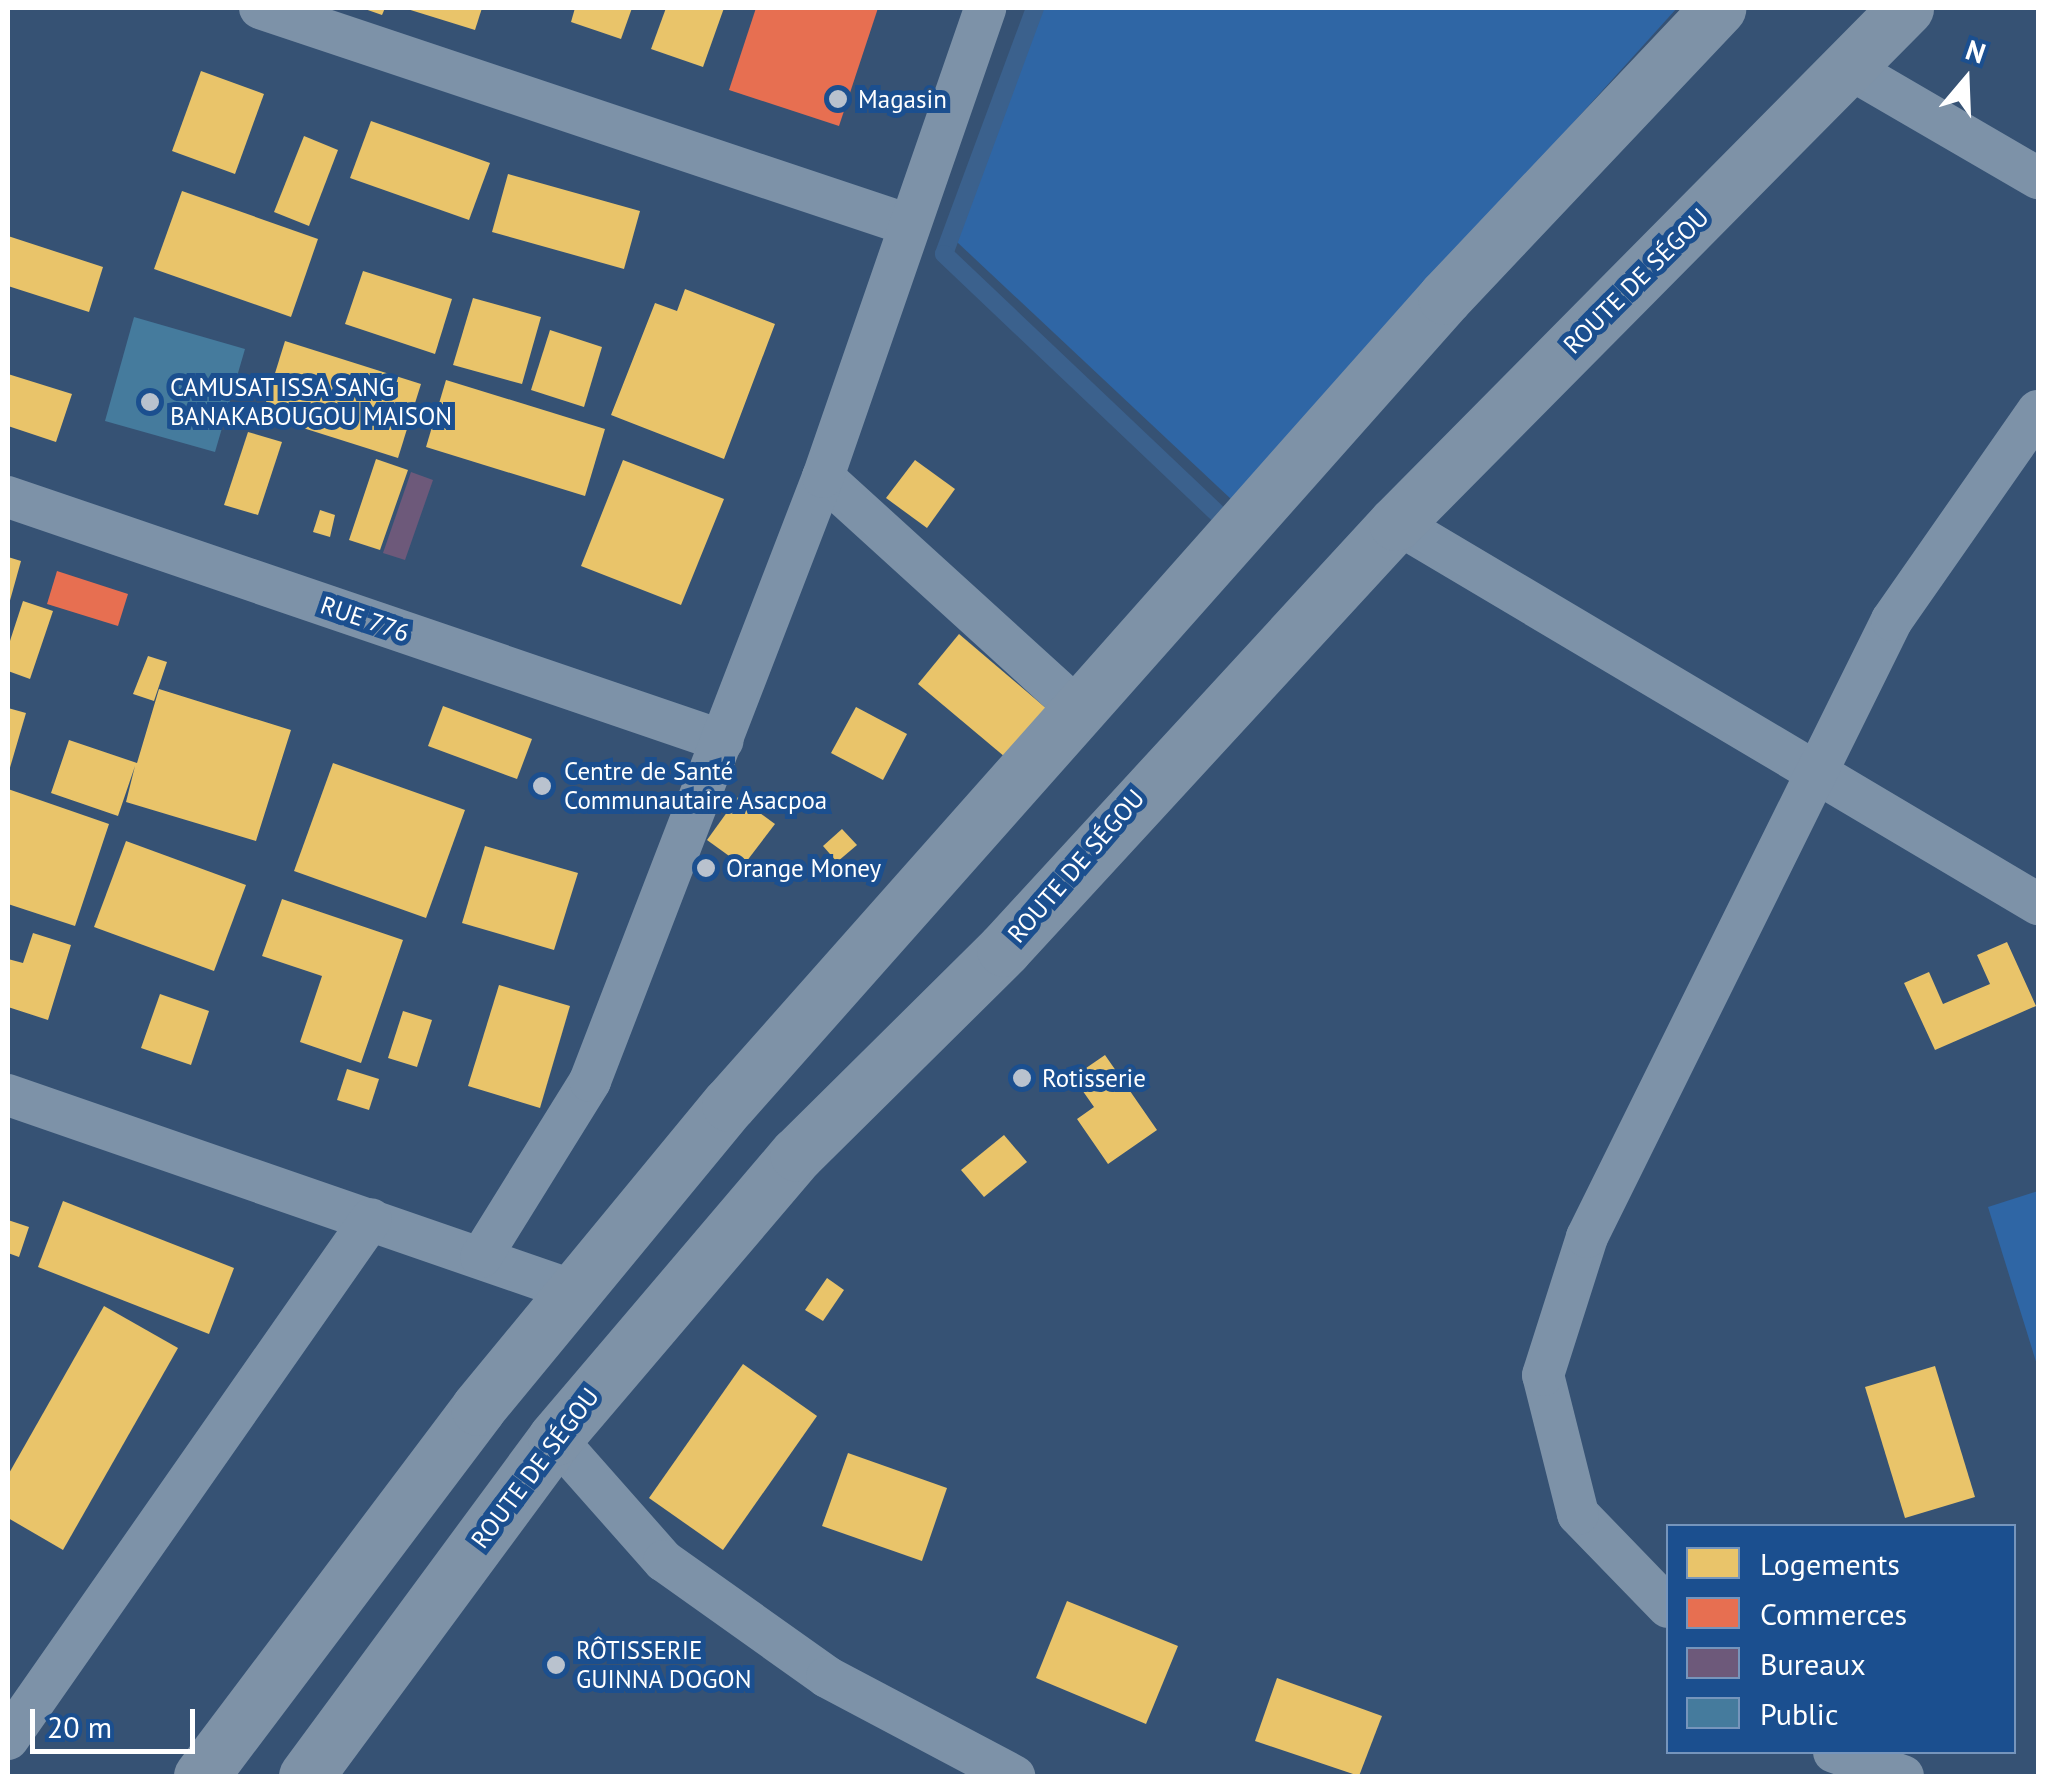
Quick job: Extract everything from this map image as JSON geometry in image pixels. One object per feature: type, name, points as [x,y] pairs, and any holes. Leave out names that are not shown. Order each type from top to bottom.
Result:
[{"type":"highway","points":[[201,1776],[478,1408],[728,1104],[1445,297],[1718,8]]},
{"type":"highway","name":"ROUTE DE SÉGOU","points":[[306,1776],[555,1438],[798,1154],[1004,948],[1396,523],[1906,8]]},
{"type":"street","points":[[260,8],[909,225]]},
{"type":"street","points":[[481,1256],[590,1081],[823,477],[985,8]]},
{"type":"street","points":[[1847,67],[2038,178]]},
{"type":"street","points":[[1666,1605],[1578,1514],[1543,1375],[1588,1237],[1892,620],[2038,412]]},
{"type":"street","points":[[823,477],[1077,708]]},
{"type":"street","name":"RUE 776","points":[[8,497],[723,741]]},
{"type":"street","points":[[1396,523],[2038,904]]},
{"type":"street","points":[[8,1095],[577,1292]]},
{"type":"street","points":[[8,1739],[371,1219]]},
{"type":"street","points":[[555,1438],[664,1561],[827,1677],[1014,1776]]},
{"type":"street","points":[[1838,1754],[1903,1776]]},
{"type":"shaded area","points":[[1034,8],[1677,8],[1232,500],[957,242]]},
{"type":"shaded area","points":[[2038,1191],[2038,1368],[1988,1207]]},
{"type":"building: Logements","points":[[362,8],[385,8],[382,15]]},
{"type":"building: Logements","points":[[404,8],[482,8],[475,30]]},
{"type":"building: Logements","points":[[575,8],[632,8],[621,39],[571,22]]},
{"type":"building: Logements","points":[[666,8],[724,8],[703,67],[651,49]]},
{"type":"building: Logements","points":[[201,71],[264,94],[235,174],[172,151]]},
{"type":"building: Logements","points":[[371,121],[490,163],[469,220],[350,178]]},
{"type":"building: Logements","points":[[304,136],[338,150],[309,226],[274,212]]},
{"type":"building: Logements","points":[[508,174],[640,211],[624,269],[492,232]]},
{"type":"building: Logements","points":[[182,191],[318,239],[291,317],[154,269]]},
{"type":"building: Logements","points":[[8,236],[103,267],[89,312],[8,286]]},
{"type":"building: Logements","points":[[363,271],[452,299],[435,354],[345,324]]},
{"type":"building: Logements","points":[[685,289],[775,324],[724,459],[611,415],[655,303],[677,311]]},
{"type":"building: Logements","points":[[473,298],[541,317],[522,384],[453,365]]},
{"type":"building: Logements","points":[[550,330],[602,347],[584,407],[531,390]]},
{"type":"building: Logements","points":[[285,341],[421,384],[398,458],[262,415]]},
{"type":"building: Logements","points":[[8,374],[72,394],[56,442],[8,426]]},
{"type":"building: Logements","points":[[446,380],[605,429],[585,496],[426,447]]},
{"type":"building: Logements","points":[[248,432],[282,442],[258,515],[224,505]]},
{"type":"building: Logements","points":[[376,459],[408,470],[380,550],[349,540]]},
{"type":"building: Logements","points":[[623,460],[724,499],[681,605],[581,566]]},
{"type":"building: Logements","points":[[915,460],[955,489],[927,528],[886,498]]},
{"type":"building: Logements","points":[[320,510],[335,515],[330,537],[313,532]]},
{"type":"building: Logements","points":[[8,557],[21,561],[9,604],[8,603]]},
{"type":"building: Logements","points":[[23,601],[53,611],[30,679],[8,671],[8,647]]},
{"type":"building: Logements","points":[[959,634],[1047,709],[1005,757],[918,684]]},
{"type":"building: Logements","points":[[148,656],[167,662],[154,701],[133,694]]},
{"type":"building: Logements","points":[[159,689],[291,730],[256,841],[126,802],[135,766],[118,816],[51,793],[69,740],[137,763]]},
{"type":"building: Logements","points":[[443,706],[532,739],[517,779],[428,746]]},
{"type":"building: Logements","points":[[856,707],[907,734],[883,780],[831,753]]},
{"type":"building: Logements","points":[[8,708],[26,713],[9,771],[8,771]]},
{"type":"building: Logements","points":[[333,763],[465,810],[426,918],[294,871]]},
{"type":"building: Logements","points":[[8,789],[109,824],[75,926],[8,904]]},
{"type":"building: Logements","points":[[738,797],[775,824],[743,866],[707,840]]},
{"type":"building: Logements","points":[[842,829],[857,845],[837,862],[823,846]]},
{"type":"building: Logements","points":[[126,841],[246,885],[214,971],[94,927]]},
{"type":"building: Logements","points":[[485,846],[578,873],[554,950],[462,923]]},
{"type":"building: Logements","points":[[282,899],[403,940],[361,1063],[300,1042],[322,976],[262,956]]},
{"type":"building: Logements","points":[[33,933],[71,945],[48,1020],[8,1007],[8,959],[23,963]]},
{"type":"building: Logements","points":[[2007,942],[2036,1006],[1935,1050],[1904,983],[1929,972],[1943,1004],[1990,984],[1977,955]]},
{"type":"building: Logements","points":[[499,985],[570,1006],[540,1108],[468,1086]]},
{"type":"building: Logements","points":[[160,994],[209,1011],[191,1065],[141,1048]]},
{"type":"building: Logements","points":[[403,1011],[432,1020],[417,1067],[388,1058]]},
{"type":"building: Logements","points":[[1105,1055],[1157,1130],[1108,1164],[1077,1119],[1094,1107],[1073,1077]]},
{"type":"building: Logements","points":[[347,1069],[379,1079],[369,1110],[337,1100]]},
{"type":"building: Logements","points":[[1004,1135],[1027,1162],[984,1197],[961,1170]]},
{"type":"building: Logements","points":[[63,1201],[234,1268],[209,1334],[38,1267]]},
{"type":"building: Logements","points":[[8,1220],[29,1227],[19,1257],[8,1253]]},
{"type":"building: Logements","points":[[827,1278],[844,1290],[823,1321],[805,1310]]},
{"type":"building: Logements","points":[[104,1306],[178,1348],[63,1550],[8,1518],[8,1475]]},
{"type":"building: Logements","points":[[743,1364],[817,1416],[723,1550],[649,1498]]},
{"type":"building: Logements","points":[[1935,1366],[1975,1497],[1905,1518],[1865,1387]]},
{"type":"building: Logements","points":[[848,1453],[947,1488],[922,1561],[822,1526]]},
{"type":"building: Logements","points":[[1067,1601],[1178,1646],[1146,1724],[1036,1678]]},
{"type":"building: Logements","points":[[1277,1678],[1382,1716],[1359,1776],[1255,1741]]},
{"type":"building: Commerces","points":[[756,8],[878,8],[839,126],[729,90]]},
{"type":"building: Commerces","points":[[57,571],[128,594],[118,626],[47,604]]},
{"type":"building: Bureaux","points":[[411,472],[433,480],[405,560],[383,553]]},
{"type":"building: Public","points":[[134,317],[245,349],[215,452],[105,421]]},
{"type":"waterway","points":[[1035,8],[944,254],[1224,520]]},
{"type":"place","name":"Magasin","points":[[838,99]]},
{"type":"place","name":"CAMUSAT ISSA SANG BANAKABOUGOU MAISON","points":[[150,402]]},
{"type":"place","name":"Centre de Santé Communautaire Asacpoa","points":[[542,786]]},
{"type":"place","name":"Orange Money","points":[[706,868]]},
{"type":"place","name":"Rotisserie","points":[[1022,1078]]},
{"type":"place","name":"RÔTISSERIE GUINNA DOGON","points":[[556,1665]]}]
